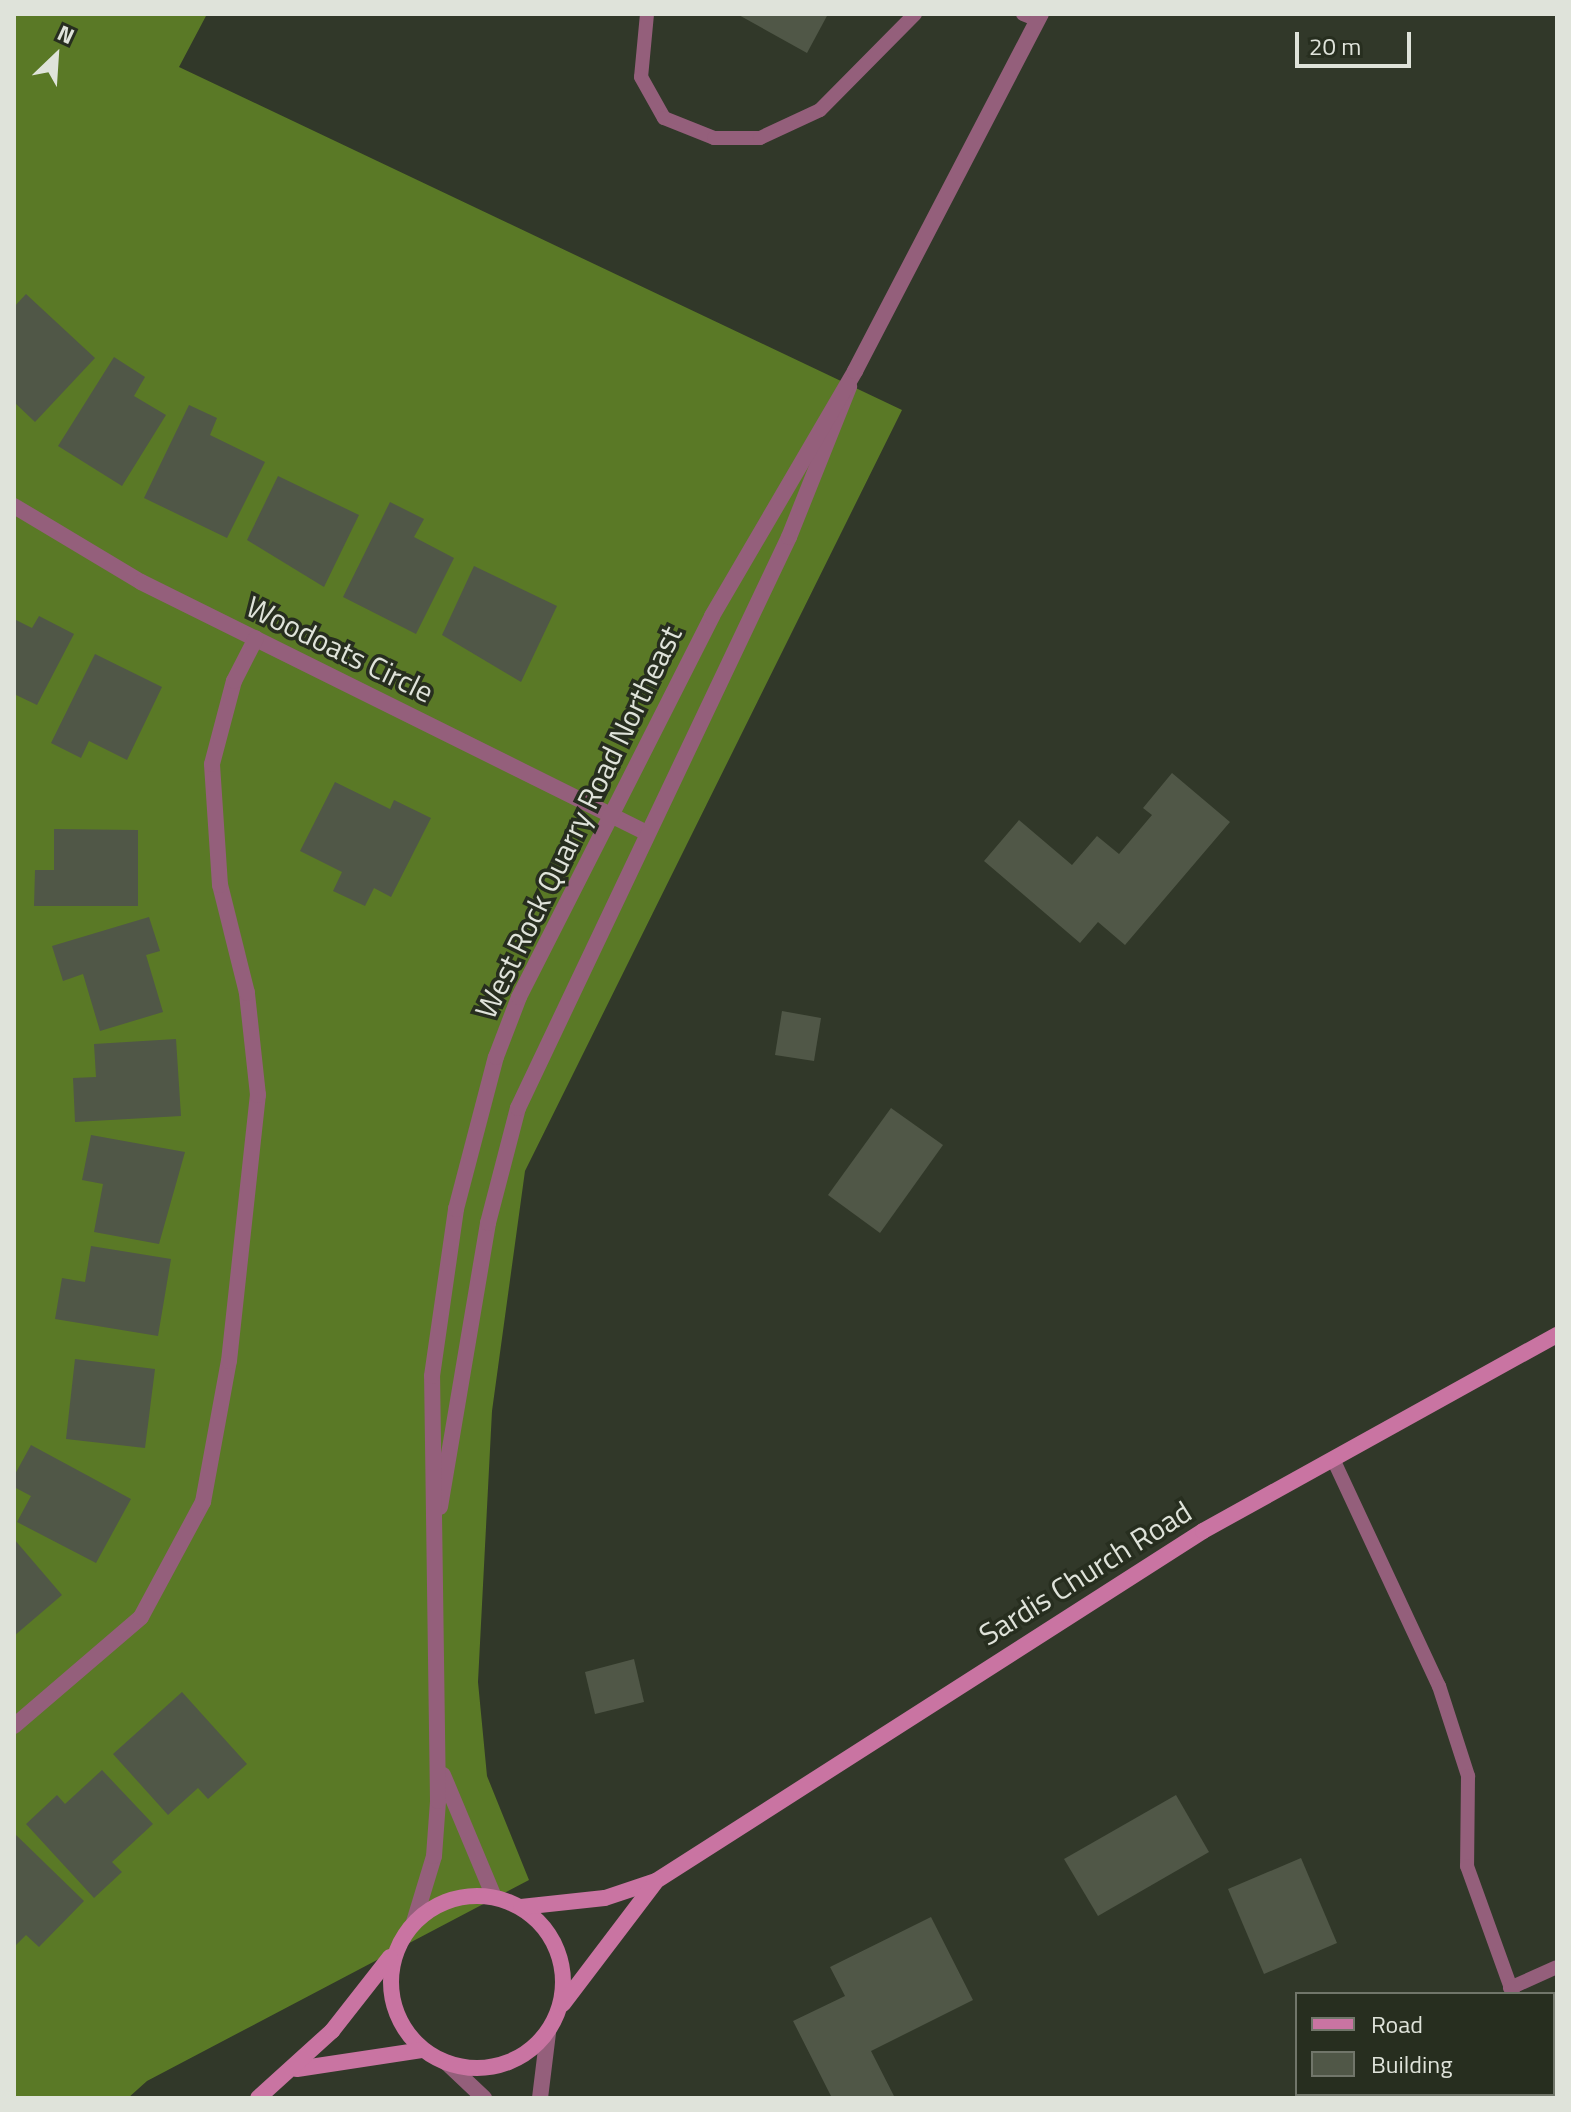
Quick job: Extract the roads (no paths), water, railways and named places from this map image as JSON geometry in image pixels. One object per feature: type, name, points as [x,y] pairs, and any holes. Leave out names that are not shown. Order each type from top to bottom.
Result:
[{"type":"street","name":"West Rock Quarry Road Northeast","points":[[414,1922],[434,1856],[437,1523],[432,1376],[468,1153],[515,1007],[609,813],[761,522],[855,371],[1034,16]]},
{"type":"street","name":"West Rock Quarry Road Northeast","points":[[437,1523],[488,1223],[518,1108],[796,523],[855,371]]},
{"type":"street","name":"Woodoats Circle","points":[[14,506],[141,582],[647,833]]},
{"type":"street","points":[[14,1726],[141,1617],[203,1502],[229,1361],[258,1095],[247,993],[220,885],[212,764],[234,681],[256,638]]},
{"type":"street","name":"Sardis Church Road","points":[[521,1907],[605,1898],[656,1881],[1203,1531],[1557,1335]]},
{"type":"street","name":"West Rock Quarry Road Northeast","points":[[434,1747],[494,1897]]},
{"type":"street","name":"Sardis Church Road","points":[[561,2007],[656,1881]]},
{"type":"street","points":[[258,2098],[296,2069],[398,1946],[414,1922],[451,1900],[494,1897],[521,1907],[558,1951],[561,2007],[548,2033],[540,2098]]},
{"type":"street","points":[[398,1946],[393,2002],[422,2050],[447,2063],[484,2098]]},
{"type":"street","points":[[447,2063],[502,2065],[548,2033]]},
{"type":"street","points":[[296,2069],[422,2050]]},
{"type":"lane","points":[[647,14],[641,77],[664,118],[714,138],[760,138],[820,110],[915,14]]},
{"type":"lane","points":[[1333,1459],[1439,1686],[1468,1776],[1467,1866],[1512,1991],[1557,1967]]}]
